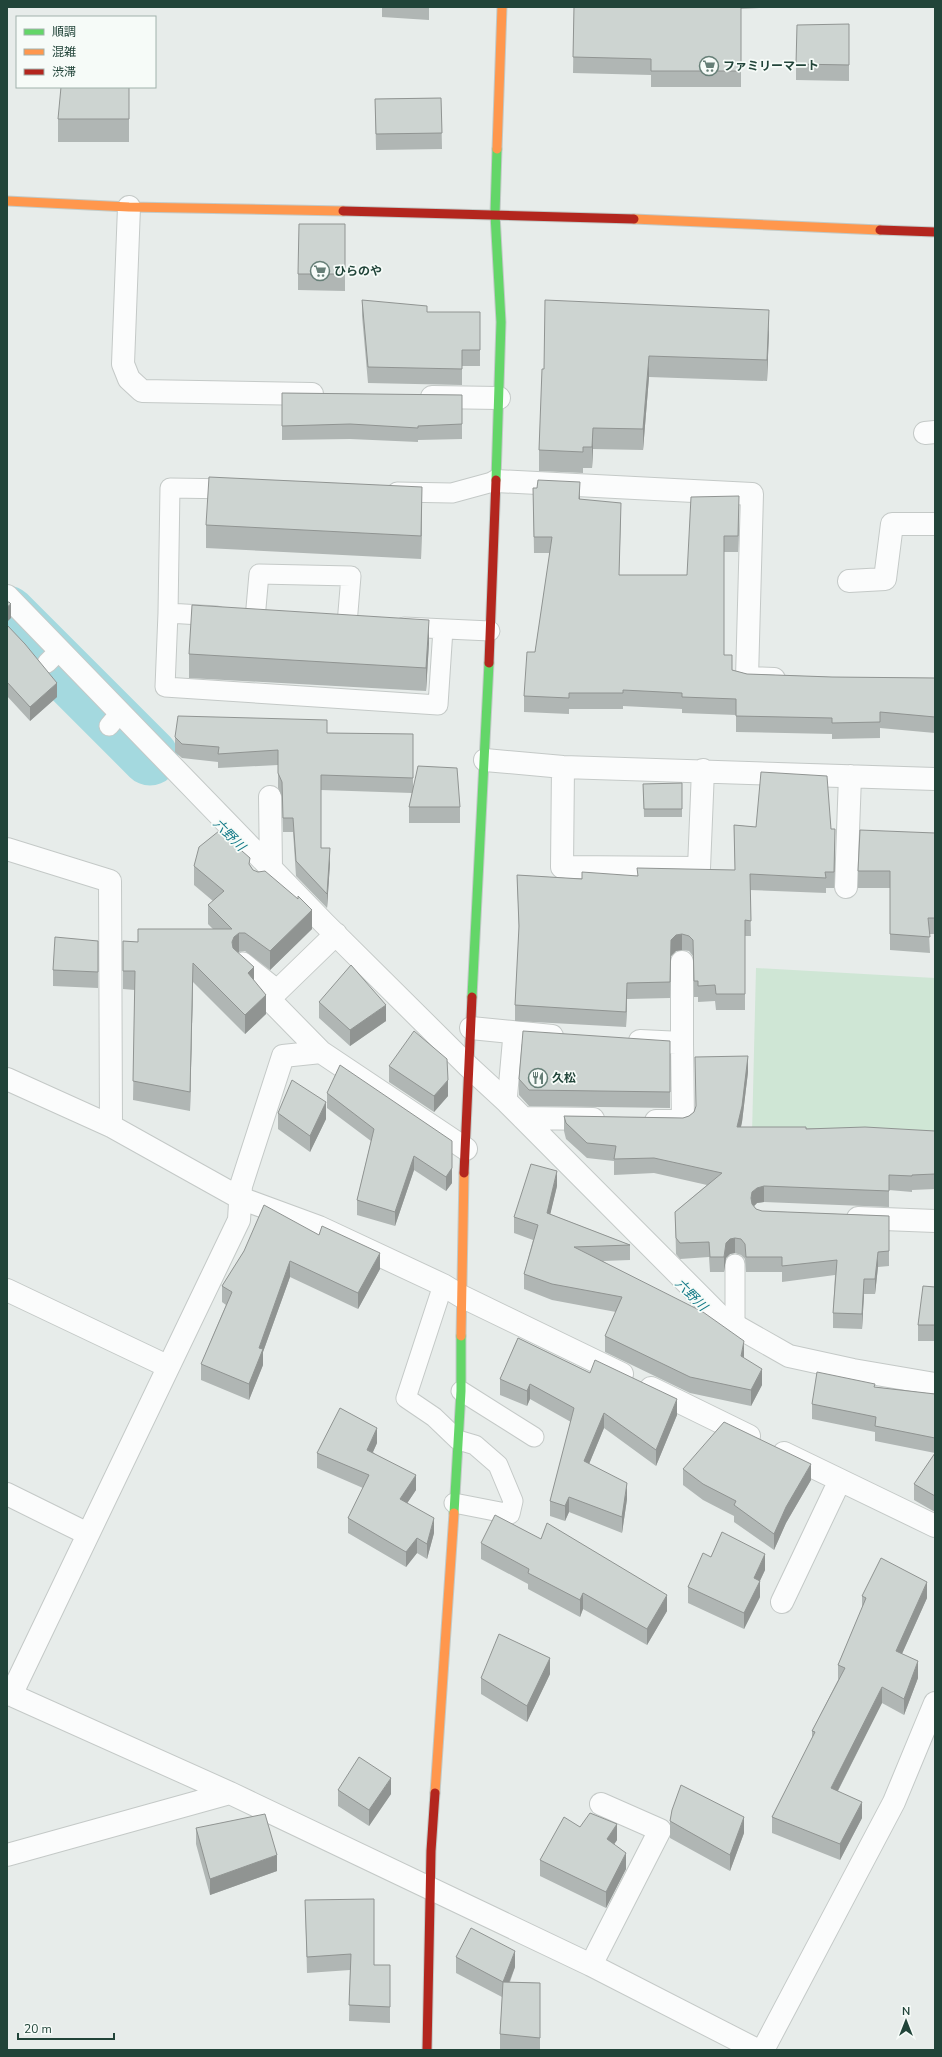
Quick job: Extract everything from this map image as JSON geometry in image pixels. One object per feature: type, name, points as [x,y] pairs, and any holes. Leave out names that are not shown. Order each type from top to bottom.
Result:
[{"type":"street","points":[[427,2050],[431,1851],[447,1628],[460,1391],[452,1290],[466,1149],[468,1066],[485,760],[496,481],[501,322],[495,214],[502,7]]},
{"type":"street","points":[[7,201],[129,208],[495,214],[935,232]]},
{"type":"street","points":[[129,208],[123,364],[129,380],[142,391],[332,395]]},
{"type":"street","points":[[411,396],[499,398]]},
{"type":"street","points":[[496,481],[752,494],[747,678],[794,679]]},
{"type":"street","points":[[849,581],[885,579],[892,524],[935,524]]},
{"type":"street","points":[[7,596],[53,657],[330,940],[507,1102],[722,1318],[789,1356],[853,1370],[935,1384]]},
{"type":"street","points":[[485,760],[563,766],[935,779]]},
{"type":"street","points":[[563,766],[562,867],[699,868],[703,770]]},
{"type":"street","points":[[846,886],[850,776]]},
{"type":"street","points":[[266,874],[270,797]]},
{"type":"street","points":[[7,849],[110,881],[111,1126]]},
{"type":"street","points":[[330,940],[269,998],[321,1052],[466,1149]]},
{"type":"street","points":[[638,1120],[683,1121],[682,962]]},
{"type":"street","points":[[471,1028],[514,1034],[575,1037]]},
{"type":"street","points":[[621,1040],[682,1043]]},
{"type":"street","points":[[321,1052],[283,1056],[241,1186],[239,1220],[167,1366],[88,1534],[9,1694],[230,1793],[591,1965],[757,2050]]},
{"type":"street","points":[[7,1078],[111,1126],[240,1198],[319,1227],[452,1290],[935,1526]]},
{"type":"street","points":[[523,1118],[615,1120]]},
{"type":"street","points":[[841,1217],[935,1221]]},
{"type":"street","points":[[7,1290],[167,1366]]},
{"type":"street","points":[[782,1602],[840,1480]]},
{"type":"street","points":[[7,1494],[88,1534]]},
{"type":"street","points":[[763,2050],[894,1802],[935,1703]]},
{"type":"street","points":[[7,1855],[230,1793]]},
{"type":"street","points":[[591,1965],[660,1830],[601,1804]]},
{"type":"lane","points":[[381,492],[452,493],[496,481]]},
{"type":"lane","points":[[248,489],[170,488],[165,687],[438,706],[443,629]]},
{"type":"lane","points":[[168,613],[249,618],[259,574],[351,576],[347,624]]},
{"type":"lane","points":[[387,626],[490,631]]},
{"type":"lane","points":[[243,962],[278,990]]},
{"type":"lane","points":[[507,1102],[514,1034]]},
{"type":"lane","points":[[735,1264],[735,1325]]},
{"type":"lane","points":[[452,1290],[406,1398],[434,1417],[458,1440],[475,1445],[498,1465],[513,1501],[510,1514],[454,1503]]},
{"type":"lane","points":[[460,1391],[534,1436]]},
{"type":"green space","points":[[756,968],[935,978],[935,1139],[752,1134]]},
{"type":"building","points":[[574,7],[741,7],[741,71],[651,71],[651,59],[573,57]]},
{"type":"building","points":[[849,24],[849,65],[796,64],[797,25]]},
{"type":"building","points":[[61,88],[129,88],[129,119],[58,119]]},
{"type":"building","points":[[441,98],[442,133],[376,134],[375,99]]},
{"type":"building","points":[[299,224],[345,224],[345,274],[298,274]]},
{"type":"building","points":[[362,300],[427,306],[427,312],[480,312],[480,350],[462,350],[462,369],[368,367]]},
{"type":"building","points":[[545,300],[769,310],[767,360],[649,356],[643,429],[593,428],[592,447],[583,447],[583,452],[539,450],[542,369],[544,369]]},
{"type":"building","points":[[282,393],[462,395],[462,424],[418,426],[418,428],[350,424],[282,426]]},
{"type":"building","points":[[209,477],[422,487],[421,536],[206,525]]},
{"type":"building","points":[[538,480],[580,482],[579,499],[621,503],[619,575],[687,575],[691,497],[739,496],[738,536],[724,536],[724,655],[732,655],[732,670],[747,674],[935,678],[935,717],[880,712],[880,722],[832,723],[832,718],[736,716],[736,699],[682,697],[682,693],[623,690],[623,693],[569,693],[569,698],[524,696],[527,652],[535,652],[552,537],[534,537],[533,488],[537,488]]},
{"type":"building","points":[[7,602],[11,604],[7,607]]},
{"type":"building","points":[[192,605],[429,620],[426,668],[189,654]]},
{"type":"building","points":[[7,625],[25,644],[57,683],[30,707],[7,682]]},
{"type":"building","points":[[178,716],[327,720],[327,733],[413,734],[413,778],[321,775],[321,848],[330,848],[327,894],[296,861],[293,818],[283,818],[282,782],[278,773],[278,750],[218,754],[219,747],[182,744],[175,737]]},
{"type":"building","points":[[418,766],[457,768],[460,807],[409,807]]},
{"type":"building","points":[[761,772],[827,776],[831,829],[835,829],[834,872],[825,872],[826,878],[750,874],[751,921],[745,920],[745,994],[716,994],[715,985],[698,986],[698,981],[694,981],[693,940],[689,936],[682,934],[676,935],[671,940],[670,982],[627,983],[626,1012],[515,1005],[519,926],[517,875],[582,879],[582,872],[638,876],[637,868],[735,870],[734,825],[756,827]]},
{"type":"building","points":[[682,783],[682,809],[644,809],[643,784]]},
{"type":"building","points":[[860,830],[935,833],[935,918],[928,918],[930,937],[890,934],[890,871],[858,871]]},
{"type":"building","points":[[219,831],[250,858],[249,864],[253,870],[258,872],[265,871],[298,899],[298,896],[312,910],[270,951],[245,933],[239,933],[234,937],[232,942],[233,948],[254,967],[248,973],[266,995],[245,1015],[193,963],[190,1092],[133,1081],[135,971],[123,971],[123,941],[138,942],[138,929],[232,929],[208,905],[224,891],[194,866],[199,847]]},
{"type":"building","points":[[55,937],[98,941],[98,972],[53,970]]},
{"type":"building","points":[[351,965],[386,1005],[350,1030],[319,1002]]},
{"type":"building","points":[[414,1031],[447,1059],[448,1080],[434,1096],[389,1066]]},
{"type":"building","points":[[523,1031],[670,1041],[670,1092],[529,1090],[519,1079]]},
{"type":"building","points":[[748,1056],[742,1106],[737,1127],[806,1127],[806,1129],[865,1127],[935,1131],[935,1174],[912,1176],[889,1175],[889,1191],[764,1186],[757,1188],[752,1192],[752,1204],[756,1209],[762,1211],[889,1216],[889,1251],[878,1252],[875,1279],[864,1279],[862,1314],[833,1313],[837,1260],[782,1266],[782,1257],[746,1257],[745,1244],[741,1239],[730,1239],[726,1243],[724,1257],[710,1257],[709,1242],[680,1243],[676,1238],[675,1212],[722,1173],[654,1158],[614,1159],[616,1146],[587,1143],[566,1123],[564,1116],[683,1118],[689,1116],[694,1112],[696,1106],[695,1057]]},
{"type":"building","points":[[340,1065],[452,1141],[452,1168],[446,1177],[414,1156],[395,1212],[357,1200],[374,1129],[327,1093]]},
{"type":"building","points":[[292,1080],[326,1102],[310,1136],[278,1113]]},
{"type":"building","points":[[531,1164],[557,1171],[547,1213],[630,1245],[574,1247],[703,1312],[744,1341],[741,1356],[762,1369],[751,1390],[690,1377],[605,1336],[622,1297],[552,1284],[524,1274],[538,1225],[514,1217]]},
{"type":"building","points":[[264,1205],[319,1235],[322,1226],[380,1253],[358,1293],[290,1261],[259,1348],[263,1349],[249,1384],[201,1364],[232,1292],[222,1286],[244,1251]]},
{"type":"building","points":[[923,1286],[935,1287],[935,1325],[918,1325]]},
{"type":"building","points":[[518,1338],[590,1373],[595,1360],[677,1399],[656,1450],[604,1413],[584,1461],[627,1483],[622,1517],[569,1497],[565,1506],[550,1501],[574,1408],[530,1384],[527,1391],[500,1379]]},
{"type":"building","points":[[817,1372],[875,1384],[874,1387],[935,1394],[935,1438],[875,1426],[876,1417],[812,1404]]},
{"type":"building","points":[[340,1408],[377,1428],[367,1450],[416,1475],[400,1499],[434,1518],[427,1544],[417,1538],[406,1552],[348,1518],[369,1475],[317,1453]]},
{"type":"building","points":[[724,1422],[811,1464],[786,1507],[774,1534],[734,1505],[736,1501],[703,1484],[683,1469]]},
{"type":"building","points":[[935,1453],[935,1496],[914,1484]]},
{"type":"building","points":[[495,1515],[541,1539],[547,1523],[667,1595],[647,1629],[583,1593],[580,1600],[528,1573],[529,1569],[481,1543]]},
{"type":"building","points":[[722,1532],[765,1554],[754,1578],[760,1581],[744,1613],[688,1587],[703,1553],[711,1557]]},
{"type":"building","points":[[881,1558],[927,1582],[896,1651],[918,1661],[904,1699],[882,1687],[831,1788],[862,1802],[840,1844],[772,1817],[815,1732],[812,1731],[845,1668],[838,1665],[866,1598],[862,1596]]},
{"type":"building","points":[[499,1634],[550,1658],[527,1706],[481,1678]]},
{"type":"building","points":[[359,1757],[391,1778],[369,1810],[338,1790]]},
{"type":"building","points":[[681,1785],[744,1817],[730,1855],[670,1821],[672,1810]]},
{"type":"building","points":[[590,1813],[617,1824],[607,1839],[626,1853],[606,1892],[540,1860],[564,1817],[580,1827]]},
{"type":"building","points":[[265,1814],[277,1855],[210,1879],[196,1828]]},
{"type":"building","points":[[374,1899],[374,1965],[390,1965],[390,2007],[349,2005],[351,1954],[307,1957],[305,1900]]},
{"type":"building","points":[[471,1928],[515,1951],[503,1982],[456,1957]]},
{"type":"building","points":[[503,1982],[540,1983],[540,2038],[500,2034]]},
{"type":"waterway","name":"六野川","points":[[7,614],[150,757]]},
{"type":"traffic: fast","points":[[496,480],[501,322],[495,214],[497,149]]},
{"type":"traffic: fast","points":[[472,997],[489,663]]},
{"type":"traffic: fast","points":[[454,1513],[461,1391],[461,1336]]},
{"type":"traffic: slow","points":[[497,149],[502,7]]},
{"type":"traffic: slow","points":[[7,201],[129,207],[343,211]]},
{"type":"traffic: slow","points":[[634,219],[880,230]]},
{"type":"traffic: slow","points":[[461,1336],[464,1173]]},
{"type":"traffic: slow","points":[[435,1793],[454,1513]]},
{"type":"traffic: jam","points":[[343,211],[634,219]]},
{"type":"traffic: jam","points":[[880,230],[935,232]]},
{"type":"traffic: jam","points":[[489,663],[496,480]]},
{"type":"traffic: jam","points":[[464,1173],[472,997]]},
{"type":"traffic: jam","points":[[427,2050],[431,1851],[435,1793]]},
{"type":"place","name":"ファミリーマート","points":[[709,66]]},
{"type":"place","name":"ひらのや","points":[[320,271]]},
{"type":"place","name":"久松","points":[[538,1078]]}]
